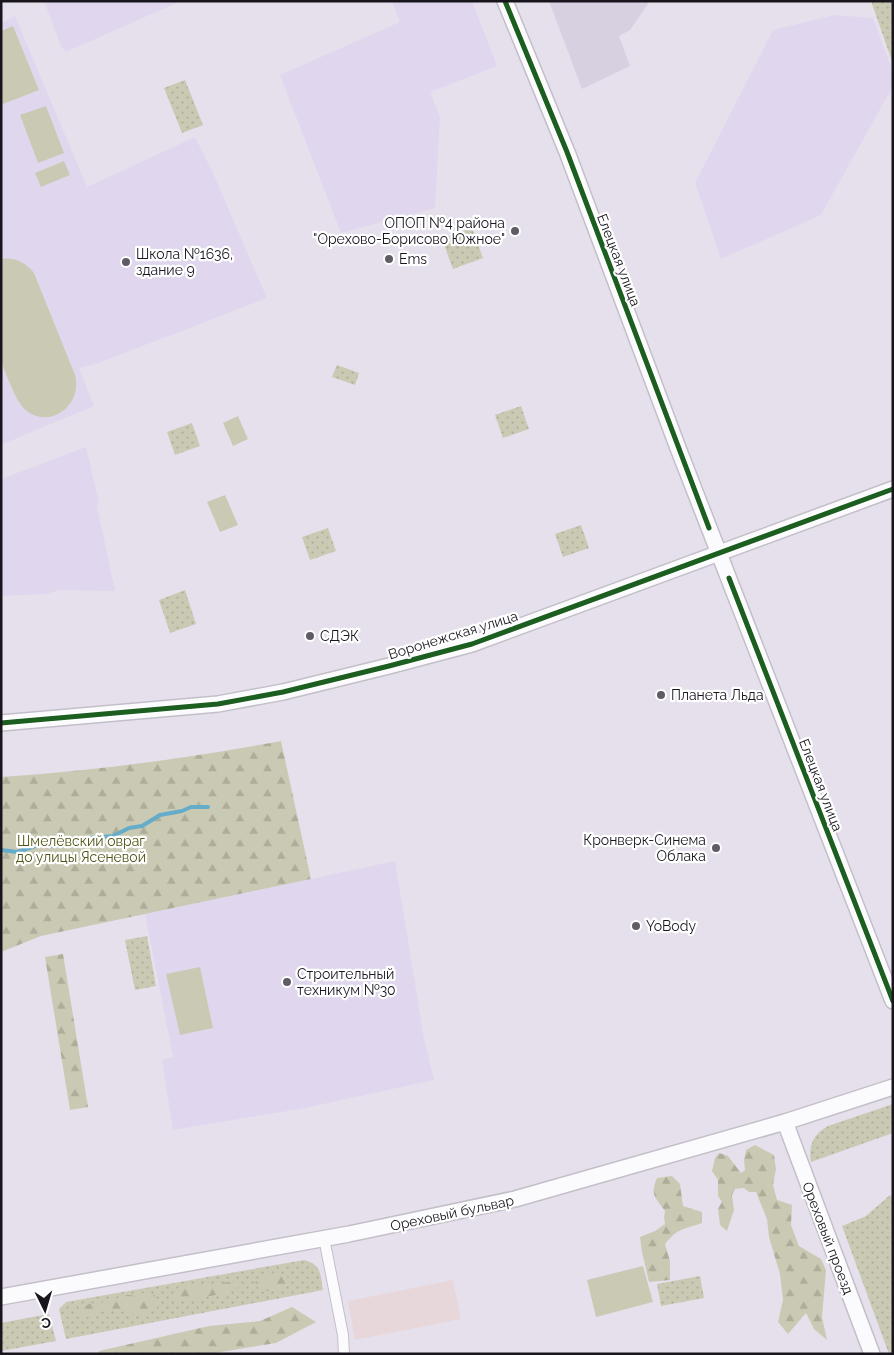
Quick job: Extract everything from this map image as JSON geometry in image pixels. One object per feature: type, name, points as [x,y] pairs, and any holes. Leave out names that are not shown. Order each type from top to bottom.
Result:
[{"type":"street","name":"Елецкая улица","points":[[505,1],[567,152],[719,554],[893,1001]]},
{"type":"street","name":"Воронежская улица","points":[[1,723],[218,704],[293,690],[472,644],[893,489]]},
{"type":"street","name":"Ореховый бульвар","points":[[1,1297],[324,1238],[515,1199],[785,1122],[893,1087]]},
{"type":"street","name":"Ореховый проезд","points":[[785,1122],[872,1354]]},
{"type":"street","points":[[324,1238],[343,1335],[344,1354]]},
{"type":"shaded area","points":[[44,1],[181,1],[66,52],[61,46]]},
{"type":"shaded area","points":[[392,1],[472,1],[497,66],[430,92],[440,117],[435,208],[341,233],[280,75],[400,22]]},
{"type":"shaded area","points":[[549,1],[650,1],[630,30],[619,36],[630,66],[582,89]]},
{"type":"shaded area","points":[[834,15],[873,18],[893,72],[893,86],[821,215],[721,259],[695,183],[773,30]]},
{"type":"shaded area","name":"Школа №1636, здание 9","points":[[15,16],[87,187],[195,137],[213,173],[267,298],[96,364],[79,368],[94,406],[3,444],[1,440],[1,23]]},
{"type":"shaded area","points":[[86,447],[99,503],[97,506],[115,591],[60,590],[46,594],[1,596],[1,479]]},
{"type":"shaded area","name":"Строительный техникум №30","points":[[395,861],[424,1039],[434,1080],[300,1109],[173,1130],[162,1060],[173,1057],[145,914]]},
{"type":"shaded area","points":[[453,1280],[461,1319],[355,1340],[348,1301]]},
{"type":"green space","points":[[871,1],[893,1],[893,64]]},
{"type":"green space","points":[[13,26],[39,90],[3,104],[1,99],[1,31]]},
{"type":"green space","points":[[185,80],[203,125],[182,133],[164,88]]},
{"type":"green space","points":[[46,106],[64,153],[38,163],[20,115]]},
{"type":"green space","points":[[64,161],[70,175],[41,187],[35,173]]},
{"type":"green space","points":[[472,228],[483,258],[453,269],[442,239]]},
{"type":"green space","points":[[1,259],[19,261],[34,273],[75,375],[76,388],[73,399],[67,408],[58,414],[48,417],[37,416],[28,412],[19,402],[4,368],[1,359]]},
{"type":"green space","points":[[337,365],[359,373],[355,385],[332,377]]},
{"type":"green space","points":[[521,406],[529,429],[503,438],[495,415]]},
{"type":"green space","points":[[238,416],[248,439],[233,446],[223,423]]},
{"type":"green space","points":[[192,423],[200,446],[175,455],[167,432]]},
{"type":"green space","points":[[225,495],[238,525],[220,532],[207,502]]},
{"type":"green space","points":[[581,525],[589,548],[563,557],[555,534]]},
{"type":"green space","points":[[328,528],[336,551],[310,560],[302,537]]},
{"type":"green space","points":[[185,590],[196,624],[170,633],[159,600]]},
{"type":"green space","name":"Шмелёвский овраг до улицы Ясеневой","points":[[281,741],[311,879],[41,936],[1,952],[1,777],[141,763]]},
{"type":"green space","points":[[147,936],[156,986],[135,990],[125,940]]},
{"type":"green space","points":[[63,954],[88,1107],[70,1110],[45,957]]},
{"type":"green space","points":[[200,967],[213,1028],[180,1035],[166,974]]},
{"type":"green space","points":[[893,1104],[893,1133],[811,1162],[811,1146],[815,1137],[823,1129]]},
{"type":"green space","points":[[755,1145],[774,1155],[776,1169],[773,1185],[777,1200],[792,1205],[791,1225],[799,1246],[821,1259],[826,1270],[822,1317],[827,1340],[814,1329],[806,1313],[788,1334],[778,1322],[783,1300],[780,1274],[769,1237],[767,1219],[756,1192],[749,1192],[744,1188],[735,1189],[732,1195],[734,1210],[727,1231],[720,1225],[718,1209],[722,1202],[718,1196],[718,1180],[712,1171],[715,1158],[719,1153],[728,1156],[741,1173],[745,1170],[746,1150]]},
{"type":"green space","points":[[672,1176],[680,1184],[683,1206],[702,1212],[702,1223],[678,1232],[665,1244],[670,1261],[670,1280],[649,1282],[640,1237],[655,1231],[665,1224],[665,1211],[655,1196],[654,1188],[657,1178]]},
{"type":"green space","points":[[890,1195],[893,1198],[893,1354],[889,1354],[842,1226],[866,1216]]},
{"type":"green space","points":[[304,1260],[317,1267],[323,1290],[66,1339],[59,1309],[66,1302]]},
{"type":"green space","points":[[643,1266],[653,1302],[596,1317],[587,1280]]},
{"type":"green space","points":[[270,1273],[286,1274],[289,1282],[284,1288],[261,1292],[255,1282]]},
{"type":"green space","points":[[700,1276],[704,1298],[661,1306],[657,1284]]},
{"type":"green space","points":[[240,1281],[237,1290],[202,1298],[173,1301],[173,1293],[179,1287]]},
{"type":"green space","points":[[140,1293],[154,1294],[158,1303],[157,1308],[139,1316],[123,1311],[111,1310],[79,1318],[84,1307],[87,1305],[112,1301],[122,1294],[136,1296]]},
{"type":"green space","points":[[292,1307],[316,1322],[276,1343],[209,1354],[98,1354],[99,1351],[209,1326],[260,1321]]},
{"type":"green space","points":[[49,1314],[56,1341],[1,1351],[1,1323]]},
{"type":"waterway","points":[[1,850],[17,852],[41,844],[63,846],[89,838],[113,836],[129,828],[142,826],[160,815],[182,811],[191,807],[208,807]]},
{"type":"cycle path","points":[[505,1],[567,152],[709,528]]},
{"type":"cycle path","points":[[1,723],[218,704],[283,692],[389,666],[472,644],[893,489]]},
{"type":"cycle path","points":[[729,578],[893,1001]]},
{"type":"place","name":"ОПОП №4 района \"Орехово-Борисово Южное\"","points":[[515,231]]},
{"type":"place","name":"Ems","points":[[389,259]]},
{"type":"place","name":"Школа №1636, здание 9","points":[[126,262]]},
{"type":"place","name":"СДЭК","points":[[310,636]]},
{"type":"place","name":"Планета Льда","points":[[661,695]]},
{"type":"place","name":"Кронверк-Синема Облака","points":[[716,848]]},
{"type":"place","name":"YoBody","points":[[636,926]]},
{"type":"place","name":"Строительный техникум №30","points":[[287,982]]}]
